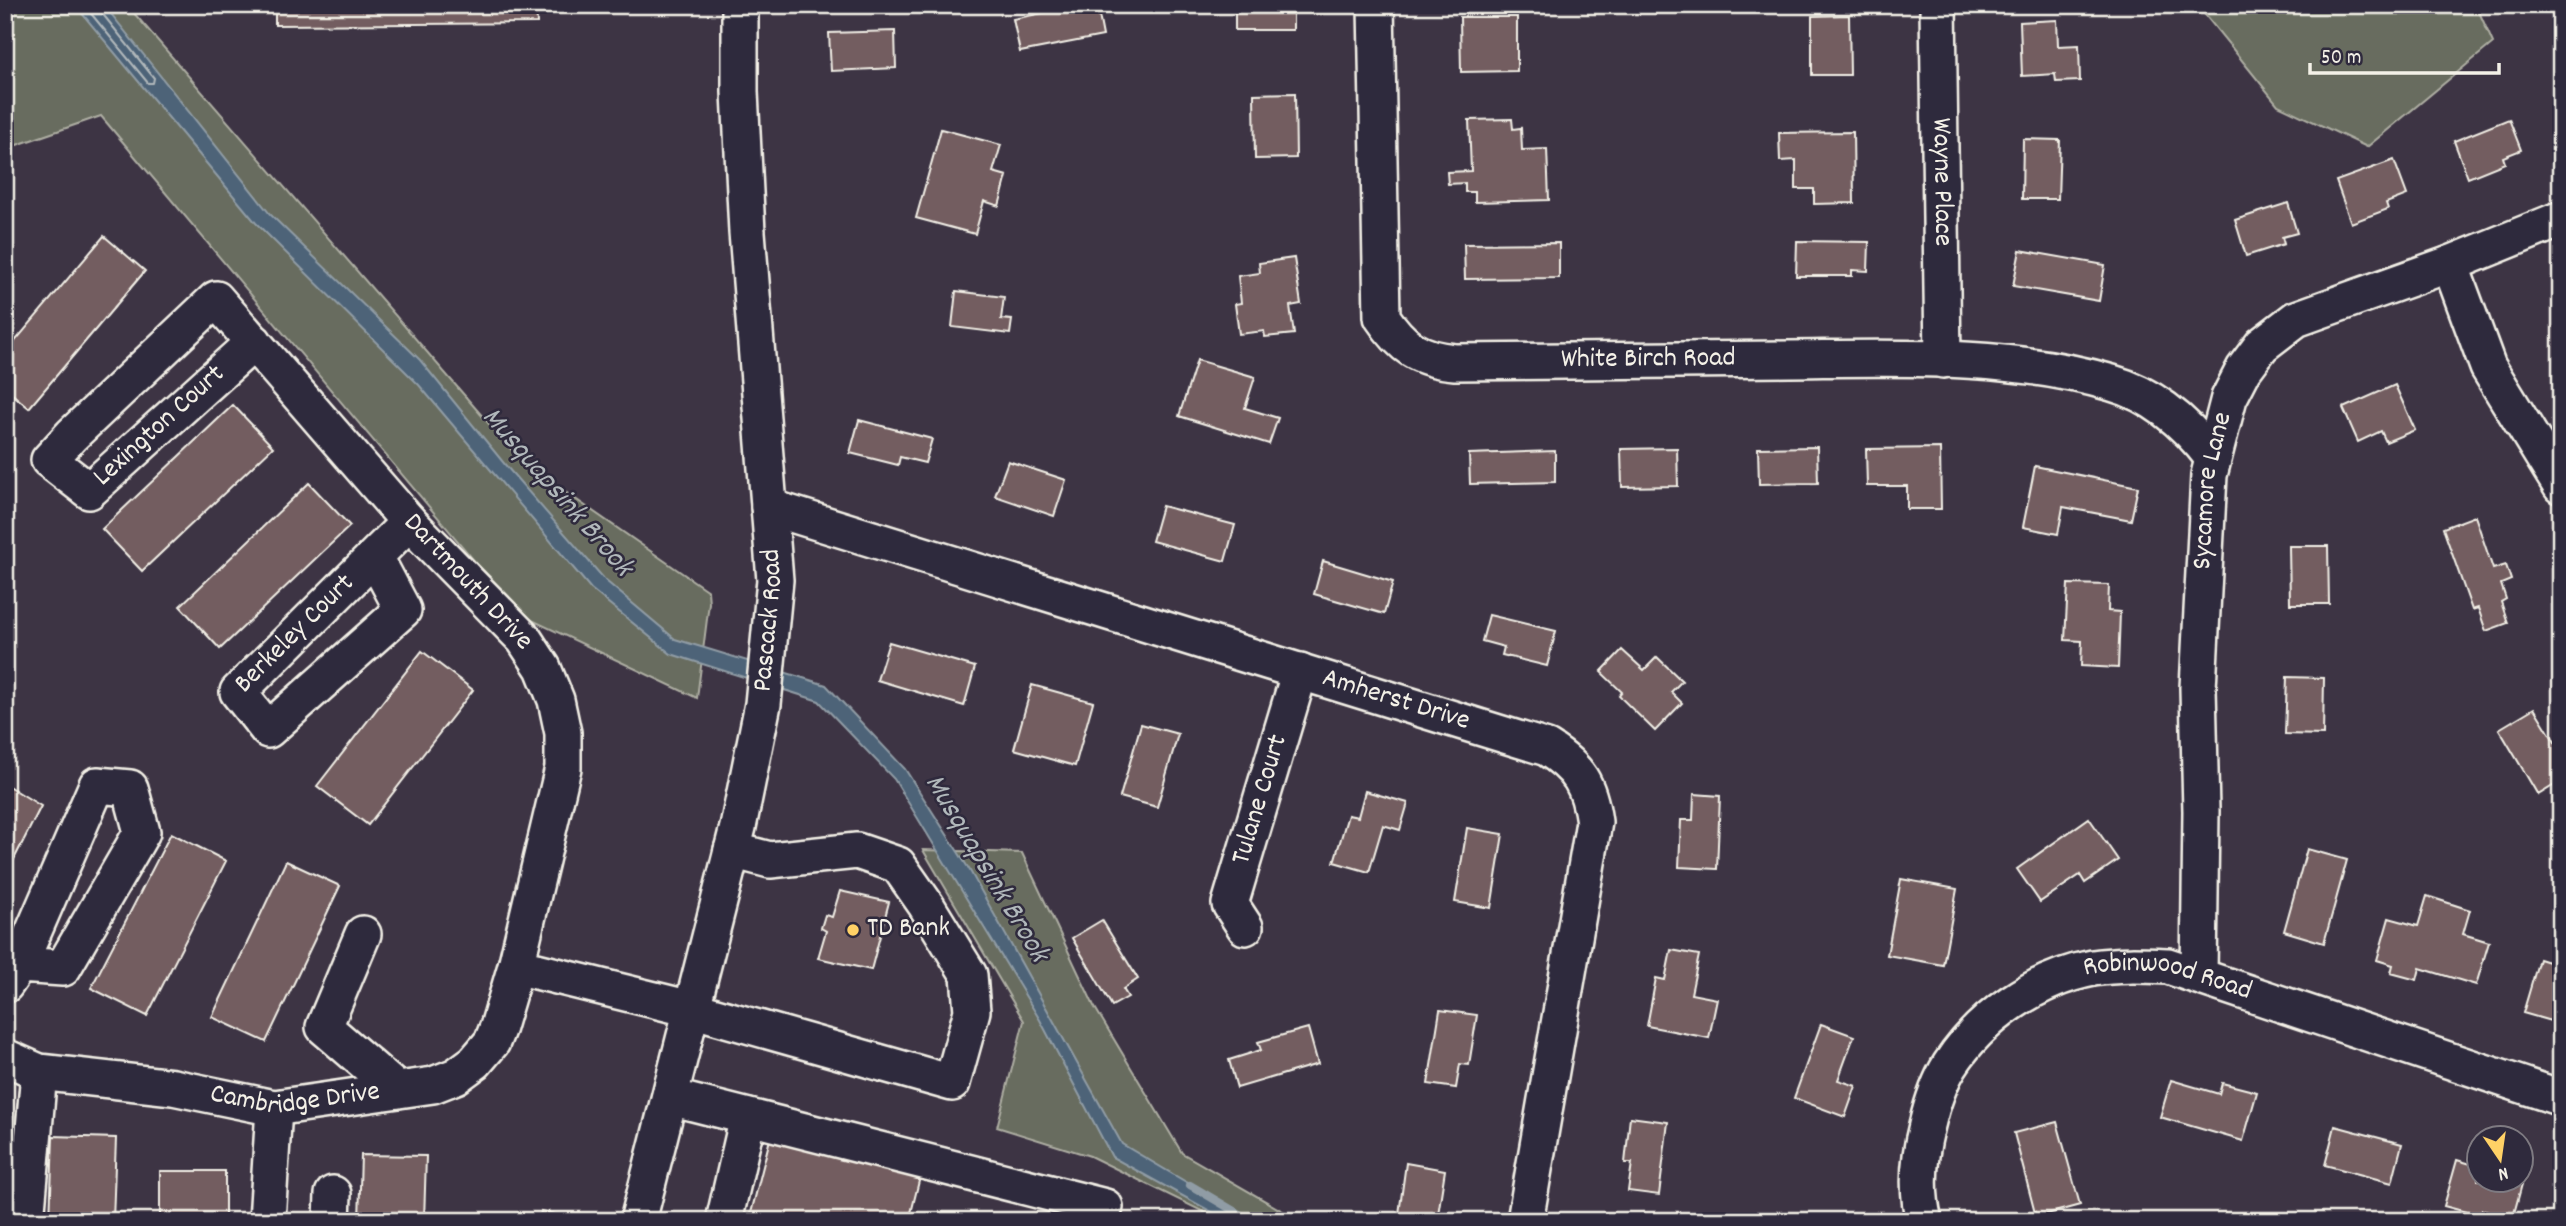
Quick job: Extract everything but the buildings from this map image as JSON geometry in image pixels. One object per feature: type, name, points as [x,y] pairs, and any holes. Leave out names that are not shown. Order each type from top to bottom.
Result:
[{"type":"street","name":"Pascack Road","points":[[638,1221],[749,778],[769,655],[775,580],[747,232],[740,92],[740,5]]},
{"type":"street","name":"White Birch Road","points":[[1376,5],[1382,317],[1395,337],[1414,352],[1435,360],[1455,362],[1943,360],[2031,364],[2114,383],[2144,396],[2171,413],[2195,435],[2213,458]]},
{"type":"street","name":"Wayne Place","points":[[1938,5],[1943,360]]},
{"type":"street","name":"Sycamore Lane","points":[[2199,975],[2201,811],[2198,688],[2209,475],[2229,398],[2244,369],[2262,345],[2289,323],[2450,264],[2561,219]]},
{"type":"street","points":[[2450,264],[2488,368],[2561,486]]},
{"type":"street","name":"Dartmouth Drive","points":[[216,299],[409,522],[524,639],[543,668],[556,700],[563,733],[563,768],[516,966]]},
{"type":"street","name":"Lexington Court","points":[[216,299],[49,460],[89,491],[254,342]]},
{"type":"street","name":"Amherst Drive","points":[[769,507],[1547,748],[1564,759],[1580,776],[1590,797],[1594,822],[1525,1221]]},
{"type":"street","name":"Berkeley Court","points":[[376,559],[403,610],[268,730],[238,692],[409,522]]},
{"type":"street","name":"Tulane Court","points":[[1245,927],[1230,904],[1300,671]]},
{"type":"street","points":[[97,785],[130,788],[142,832],[63,968],[12,975],[97,785]]},
{"type":"street","points":[[516,966],[691,1009],[952,1083],[972,1011],[969,975],[898,865],[857,851],[770,860],[732,850]]},
{"type":"street","points":[[363,934],[324,1027],[397,1090]]},
{"type":"street","name":"Robinwood Road","points":[[1924,1221],[1919,1175],[1923,1140],[1934,1098],[1949,1067],[1962,1049],[1993,1017],[2055,979],[2091,968],[2129,964],[2168,966],[2561,1098]]},
{"type":"street","name":"Cambridge Drive","points":[[5,1057],[38,1072],[173,1087],[274,1108],[433,1085],[456,1076],[475,1062],[492,1042],[516,966]]},
{"type":"street","points":[[26,1221],[38,1072]]},
{"type":"street","points":[[670,1097],[1105,1207]]},
{"type":"street","points":[[267,1221],[274,1108]]},
{"type":"street","points":[[724,1221],[748,1117]]},
{"type":"green space","points":[[5,5],[127,5],[522,462],[708,591],[709,603],[697,698],[519,614],[101,116],[5,149]]},
{"type":"green space","points":[[2197,5],[2476,5],[2493,43],[2367,147],[2278,105]]},
{"type":"green space","points":[[923,850],[1022,853],[1094,1006],[1182,1153],[1300,1221],[1216,1221],[1204,1212],[1090,1156],[997,1127],[1024,1021]]},
{"type":"water","points":[[75,5],[104,5],[270,214],[420,360],[507,467],[606,581],[675,639],[826,685],[905,769],[969,869],[1122,1144],[1252,1221],[1228,1221],[1112,1157],[1040,1020],[894,779],[819,701],[671,654],[591,589],[419,385],[256,223]]},
{"type":"waterway","name":"Musquapsink Brook","points":[[1190,1185],[1251,1221]]},
{"type":"place","name":"TD Bank","points":[[853,930]]}]
